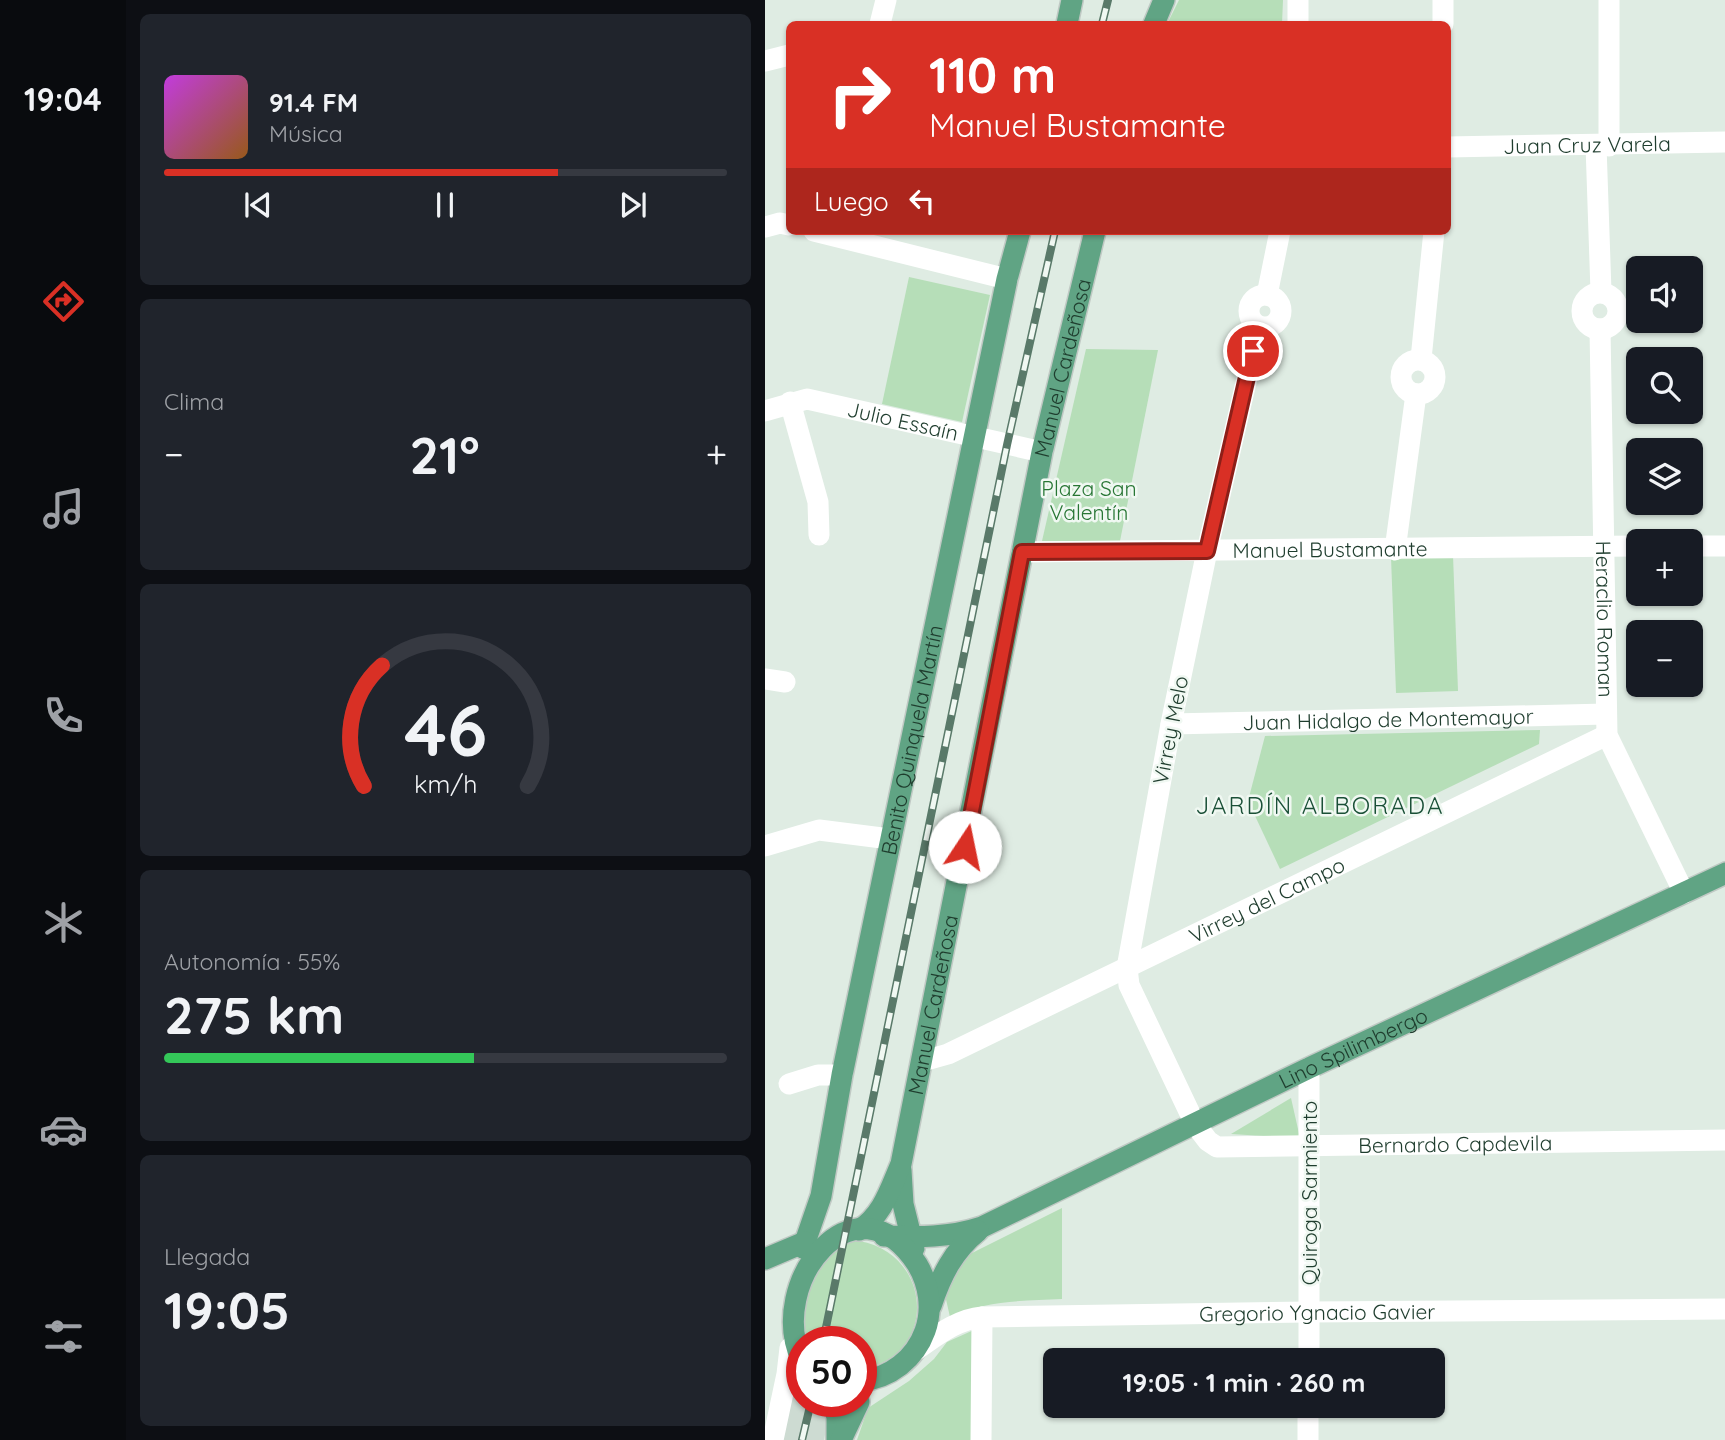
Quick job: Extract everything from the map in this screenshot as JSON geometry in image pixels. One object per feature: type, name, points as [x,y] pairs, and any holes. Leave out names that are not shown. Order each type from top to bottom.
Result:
[{"type":"main road","points":[[1068,21],[1072,0]]},
{"type":"main road","points":[[1149,21],[1155,0]]},
{"type":"main road","points":[[1155,21],[1164,0]]},
{"type":"main road","name":"Benito Quinquela Martín","points":[[809,1243],[821,1196],[842,1075],[890,839],[1007,279],[1019,235]]},
{"type":"main road","name":"Manuel Cardeñosa","points":[[859,1230],[875,1217],[901,1164],[1042,452],[1094,235]]},
{"type":"main road","name":"Lino Spilimbergo","points":[[765,1259],[837,1231],[859,1230],[884,1236],[951,1236],[982,1227],[1309,1068],[1725,873]]},
{"type":"main road","name":"Manuel Cardeñosa","points":[[901,1164],[903,1203],[920,1270]]},
{"type":"main road","name":"Lino Spilimbergo","points":[[877,1378],[904,1363],[915,1350],[925,1331],[929,1311],[943,1274],[965,1241],[982,1227]]},
{"type":"main road","name":"Lino Spilimbergo","points":[[884,1236],[897,1243],[920,1270],[928,1290],[929,1311]]},
{"type":"main road","points":[[786,1344],[780,1324],[778,1296],[786,1270],[809,1243]]},
{"type":"main road","points":[[877,1383],[884,1376]]},
{"type":"main road","points":[[837,1417],[839,1440]]},
{"type":"main road","points":[[839,1440],[851,1417]]},
{"type":"street","points":[[881,21],[886,0]]},
{"type":"street","points":[[1298,0],[1298,21]]},
{"type":"street","points":[[1443,0],[1443,21]]},
{"type":"street","name":"Heraclio Roman","points":[[1609,0],[1602,145],[1601,292],[1586,299],[1582,310],[1589,325],[1600,329],[1606,725],[1684,893]]},
{"type":"street","points":[[765,61],[786,56]]},
{"type":"street","name":"Juan Cruz Varela","points":[[1451,148],[1725,142]]},
{"type":"street","points":[[765,227],[786,224]]},
{"type":"street","points":[[830,235],[1007,279]]},
{"type":"street","name":"Virrey Melo","points":[[1195,1124],[1129,985],[1127,968],[1171,724],[1207,551],[1259,326],[1249,315],[1250,305],[1257,297],[1267,295],[1279,235]]},
{"type":"street","points":[[1395,550],[1416,394],[1422,394],[1432,388],[1436,376],[1431,365],[1421,359],[1434,235]]},
{"type":"street","name":"Julio Essaín","points":[[765,411],[790,402],[817,400],[1042,452]]},
{"type":"street","points":[[790,402],[818,502],[819,535]]},
{"type":"street","name":"Manuel Bustamante","points":[[1022,552],[1626,546]]},
{"type":"street","points":[[1703,546],[1725,546]]},
{"type":"street","name":"Juan Hidalgo de Montemayor","points":[[1171,724],[1606,725]]},
{"type":"street","name":"Virrey del Campo","points":[[923,1061],[948,1054],[1127,968],[1606,725]]},
{"type":"street","points":[[765,846],[819,830],[890,839]]},
{"type":"street","name":"Quiroga Sarmiento","points":[[1309,1068],[1309,1348]]},
{"type":"street","points":[[789,1084],[819,1075],[842,1075]]},
{"type":"street","name":"Bernardo Capdevila","points":[[1195,1124],[1217,1147],[1725,1140]]},
{"type":"street","name":"Gregorio Ygnacio Gavier","points":[[915,1350],[971,1318],[981,1317],[1725,1309]]},
{"type":"street","points":[[981,1317],[981,1440]]},
{"type":"street","points":[[773,1440],[786,1354]]},
{"type":"street","points":[[1308,1440],[1309,1418]]},
{"type":"shaded area","points":[[786,1417],[828,1419],[824,1440],[781,1440]]},
{"type":"green space","points":[[1179,0],[1283,0],[1282,21],[1168,21]]},
{"type":"green space","points":[[909,277],[990,295],[962,422],[882,404]]},
{"type":"green space","name":"Plaza San Valentín","points":[[1086,349],[1158,350],[1120,541],[1042,541]]},
{"type":"green space","points":[[1453,555],[1458,691],[1396,693],[1391,557]]},
{"type":"green space","points":[[1540,730],[1539,744],[1280,869],[1248,801],[1265,736]]},
{"type":"green space","points":[[1291,1098],[1300,1138],[1231,1134]]},
{"type":"green space","points":[[1062,1208],[1062,1299],[991,1304],[950,1317],[945,1295],[964,1257]]},
{"type":"green space","points":[[859,1241],[884,1250],[902,1265],[913,1284],[917,1306],[914,1327],[904,1346],[886,1361],[877,1364],[877,1326],[794,1326],[792,1323],[830,1245]]},
{"type":"green space","points":[[976,1329],[975,1440],[857,1440],[865,1417],[877,1417],[877,1402],[909,1381],[934,1359],[947,1342]]},
{"type":"railway","points":[[1103,21],[1108,0]]},
{"type":"railway","points":[[826,1326],[1007,445],[1054,235]]},
{"type":"railway","points":[[802,1440],[807,1417]]},
{"type":"district","name":"JARDÍN ALBORADA","points":[[1320,805]]},
{"type":"route","points":[[965,847],[1022,552],[1207,551],[1253,351]]}]
